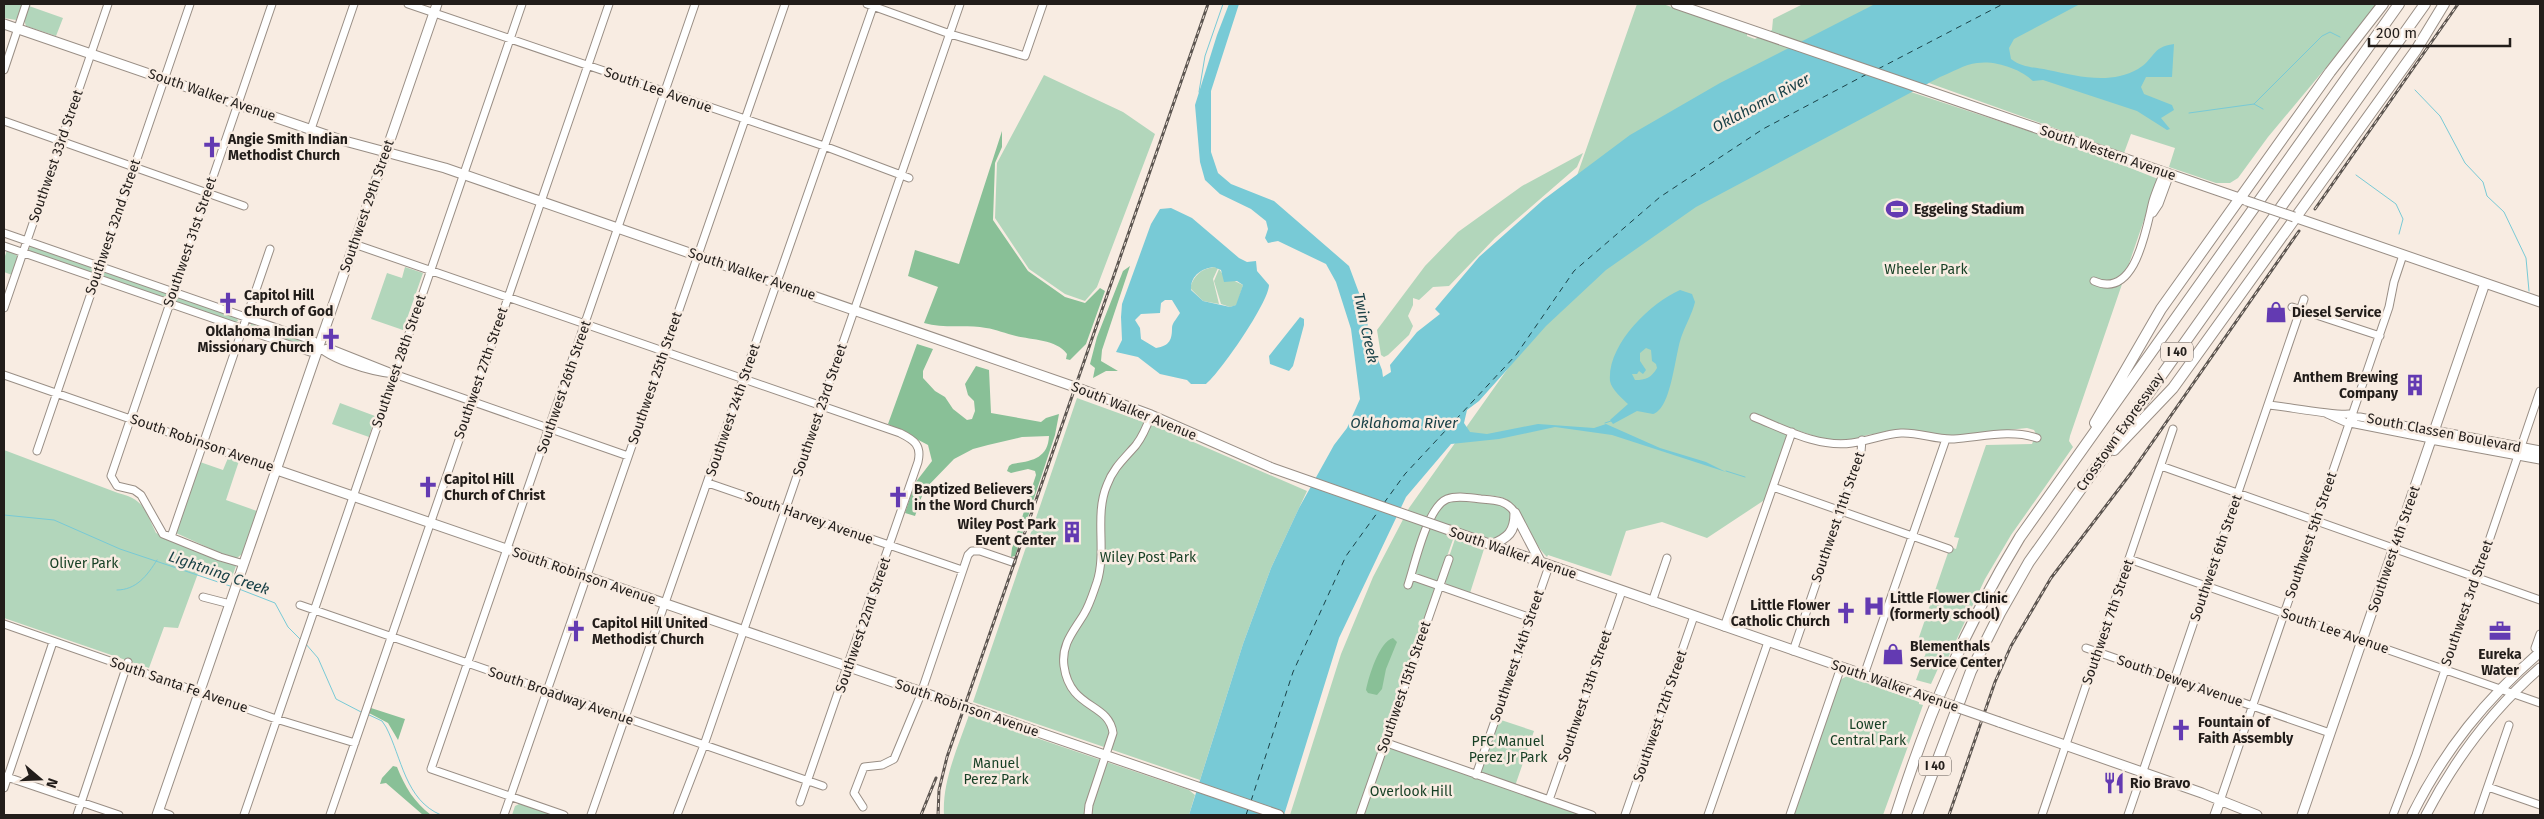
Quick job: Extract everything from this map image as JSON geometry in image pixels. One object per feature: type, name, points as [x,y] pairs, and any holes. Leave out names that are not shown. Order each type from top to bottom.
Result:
[{"type":"highway","points":[[2080,453],[2142,338],[2243,199],[2330,72],[2383,4]]},
{"type":"highway","name":"Crosstown Expressway","points":[[1895,815],[1942,688],[1962,641],[2020,537],[2399,4]]},
{"type":"highway","name":"Crosstown Expressway","points":[[1917,815],[1961,696],[1990,632],[2030,562],[2425,4]]},
{"type":"highway","points":[[2088,478],[2173,388],[2416,50],[2444,4]]},
{"type":"main road","name":"Southwest 29th Street","points":[[158,813],[438,4]]},
{"type":"main road","name":"South Western Avenue","points":[[1676,4],[2540,302]]},
{"type":"main road","name":"South Walker Avenue","points":[[4,24],[311,129],[463,175],[698,255],[1151,415],[1272,468],[2143,772],[2257,815]]},
{"type":"main road","name":"Southwest 4th Street","points":[[2302,815],[2485,283]]},
{"type":"main road","name":"South Classen Boulevard","points":[[2433,435],[2520,451],[2540,451]]},
{"type":"main road","name":"South Classen Boulevard","points":[[2520,451],[2540,459]]},
{"type":"main road","name":"South Robinson Avenue","points":[[277,470],[1279,815]]},
{"type":"main road","points":[[1491,546],[1511,534],[1514,528],[1515,513]]},
{"type":"main road","points":[[1515,513],[1545,564]]},
{"type":"main road","points":[[2412,815],[2428,784],[2455,741],[2477,713],[2538,650]]},
{"type":"main road","points":[[2426,815],[2457,760],[2476,735],[2512,694],[2540,668]]},
{"type":"main road","name":"Southwest 5th Street","points":[[2215,815],[2220,801]]},
{"type":"street","points":[[4,70],[26,4]]},
{"type":"street","name":"Southwest 33rd Street","points":[[4,308],[108,4]]},
{"type":"street","name":"Southwest 32nd Street","points":[[37,451],[190,4]]},
{"type":"street","name":"Southwest 31st Street","points":[[171,537],[160,530],[141,495],[134,490],[117,486],[112,481],[112,472],[272,4]]},
{"type":"street","points":[[311,129],[354,4]]},
{"type":"street","name":"South Lee Avenue","points":[[408,4],[824,146],[909,178]]},
{"type":"street","name":"Southwest 28th Street","points":[[244,815],[522,4]]},
{"type":"street","name":"Southwest 27th Street","points":[[330,815],[609,4]]},
{"type":"street","name":"Southwest 26th Street","points":[[511,796],[431,769],[695,4]]},
{"type":"street","name":"Southwest 25th Street","points":[[504,815],[785,4]]},
{"type":"street","points":[[871,4],[950,34],[1025,56],[1043,4]]},
{"type":"street","name":"Southwest 24th Street","points":[[591,815],[708,483],[871,4]]},
{"type":"street","name":"Southwest 23rd Street","points":[[677,815],[704,745],[960,4]]},
{"type":"street","points":[[4,121],[244,206]]},
{"type":"street","points":[[2094,281],[2102,284],[2112,284],[2121,281],[2129,274],[2152,216],[2159,204],[2167,173]]},
{"type":"street","points":[[4,233],[314,341],[318,349]]},
{"type":"street","points":[[354,244],[821,406]]},
{"type":"street","points":[[4,246],[310,352],[329,348],[394,374],[628,456]]},
{"type":"street","points":[[244,564],[220,557],[171,537],[270,249]]},
{"type":"street","name":"Southwest 5th Street","points":[[2220,801],[2380,336],[2403,255]]},
{"type":"street","name":"Southwest 6th Street","points":[[2128,815],[2304,300]]},
{"type":"street","points":[[2292,307],[2380,336]]},
{"type":"street","name":"South Robinson Avenue","points":[[4,374],[277,470]]},
{"type":"street","name":"Southwest 3rd Street","points":[[2393,815],[2540,391]]},
{"type":"street","name":"South Classen Boulevard","points":[[2268,405],[2325,413],[2349,415],[2353,413]]},
{"type":"street","name":"Southwest 22nd Street","points":[[800,802],[890,546],[920,453],[919,446],[914,440],[900,432],[821,406]]},
{"type":"street","name":"South Classen Boulevard","points":[[2325,413],[2350,423],[2358,417],[2433,435]]},
{"type":"street","points":[[1088,815],[1113,733],[1112,724],[1103,713],[1086,703],[1073,690],[1065,672],[1064,653],[1068,639],[1085,612],[1098,579],[1102,547],[1100,510],[1107,484],[1121,460],[1144,433],[1151,415]]},
{"type":"street","points":[[1754,417],[1824,443],[1851,444],[1862,440],[1903,433],[1946,439],[2016,433],[2037,438]]},
{"type":"street","name":"Southwest 7th Street","points":[[2042,815],[2173,430]]},
{"type":"street","points":[[1724,627],[1792,432]]},
{"type":"street","points":[[1864,675],[1946,439]]},
{"type":"street","name":"Southwest 11th Street","points":[[1792,650],[1861,452],[1862,440]]},
{"type":"street","points":[[2161,466],[2540,600]]},
{"type":"street","name":"South Harvey Avenue","points":[[708,483],[962,570]]},
{"type":"street","points":[[1773,487],[1949,549]]},
{"type":"street","points":[[1408,585],[1432,513],[1441,502],[1453,497],[1499,500],[1508,504],[1515,513]]},
{"type":"street","points":[[863,806],[854,793],[864,767],[882,765],[894,759],[921,692],[968,555],[974,550],[1012,562]]},
{"type":"street","points":[[1652,602],[1667,558]]},
{"type":"street","name":"Southwest 15th Street","points":[[1360,815],[1448,559]]},
{"type":"street","name":"South Lee Avenue","points":[[2129,559],[2540,703]]},
{"type":"street","name":"Southwest 14th Street","points":[[1476,775],[1530,618],[1545,564]]},
{"type":"street","points":[[1411,576],[1530,618]]},
{"type":"street","name":"Southwest 13th Street","points":[[1549,800],[1622,591]]},
{"type":"street","points":[[203,597],[231,601]]},
{"type":"street","name":"South Broadway Avenue","points":[[300,606],[823,786]]},
{"type":"street","name":"Southwest 12th Street","points":[[1626,815],[1694,616]]},
{"type":"street","name":"South Santa Fe Avenue","points":[[4,624],[53,642],[127,664],[276,719],[355,743]]},
{"type":"street","points":[[2538,650],[2540,634]]},
{"type":"street","points":[[4,788],[6,777],[53,642]]},
{"type":"street","points":[[1708,815],[1768,642]]},
{"type":"street","name":"South Dewey Avenue","points":[[2086,648],[2330,733]]},
{"type":"street","points":[[77,815],[127,664]]},
{"type":"street","points":[[1790,815],[1842,667]]},
{"type":"street","points":[[2478,815],[2509,725]]},
{"type":"street","points":[[1384,742],[1592,815]]},
{"type":"street","points":[[6,777],[119,815]]},
{"type":"street","points":[[2488,787],[2540,805]]},
{"type":"street","points":[[511,796],[564,815]]},
{"type":"street","points":[[158,813],[170,815]]},
{"type":"green space","points":[[4,4],[23,4],[16,20],[4,18]]},
{"type":"green space","name":"Wheeler Park","points":[[1637,4],[1663,4],[1747,34],[1747,36],[1755,39],[1772,30],[1773,19],[1803,4],[2379,4],[2268,137],[2238,178],[2230,183],[2216,183],[2169,167],[2175,148],[2131,134],[2124,153],[1929,83],[1911,92],[2080,148],[2158,179],[2070,436],[2069,441],[2073,447],[2011,535],[1985,579],[1945,664],[1941,662],[1931,684],[1916,680],[1928,647],[1917,643],[1950,547],[1956,549],[1959,538],[1954,537],[1986,445],[2032,444],[2036,434],[2034,430],[2027,428],[1949,436],[1901,430],[1867,435],[1853,440],[1830,441],[1790,428],[1766,499],[1707,538],[1662,522],[1626,531],[1611,576],[1548,555],[1547,557],[1515,506],[1508,500],[1496,496],[1469,495],[1467,502],[1498,504],[1508,510],[1512,514],[1510,532],[1495,540],[1457,528],[1356,815],[1290,815],[1341,654],[1373,577],[1409,508],[1511,364]]},
{"type":"green space","points":[[29,6],[63,18],[56,36],[26,26],[24,20]]},
{"type":"green space","points":[[1044,75],[1123,112],[1155,134],[1097,287],[1085,301],[1065,294],[1029,269],[995,218],[997,163]]},
{"type":"green space","points":[[1002,131],[1002,147],[995,163],[993,220],[1028,271],[1065,297],[1085,303],[1100,288],[1105,291],[1086,344],[1070,360],[1066,359],[1067,354],[1057,345],[1043,341],[971,326],[939,326],[924,323],[938,287],[908,276],[915,250],[959,264]]},
{"type":"green space","points":[[1583,153],[1577,167],[1495,238],[1449,286],[1433,287],[1419,300],[1413,298],[1413,305],[1408,316],[1413,326],[1409,335],[1388,355],[1384,357],[1381,355],[1377,330],[1425,266],[1458,232],[1522,186]]},
{"type":"green space","points":[[32,246],[93,267],[93,272],[90,273],[29,251],[29,248]]},
{"type":"green space","points":[[7,250],[18,256],[12,275],[4,272],[4,259]]},
{"type":"green space","points":[[1130,266],[1102,350],[1101,361],[1118,371],[1106,371],[1093,378],[1095,368],[1090,364],[1097,337],[1123,271]]},
{"type":"green space","points":[[405,267],[423,273],[403,330],[371,319],[387,273],[402,278]]},
{"type":"green space","points":[[1214,267],[1218,268],[1213,279],[1219,304],[1203,301],[1190,288],[1199,273]]},
{"type":"green space","points":[[1219,269],[1224,276],[1243,285],[1237,305],[1230,307],[1221,304],[1214,281]]},
{"type":"green space","points":[[105,271],[166,292],[166,297],[163,298],[103,277],[102,273]]},
{"type":"green space","points":[[178,297],[237,318],[238,321],[234,323],[175,302]]},
{"type":"green space","points":[[254,323],[310,343],[311,347],[250,328],[251,324]]},
{"type":"green space","points":[[917,344],[933,349],[923,371],[923,378],[935,391],[945,397],[953,409],[967,420],[972,419],[975,411],[974,401],[968,395],[965,384],[976,366],[989,370],[991,413],[1041,422],[1046,418],[1059,414],[1055,435],[1015,556],[1011,557],[1012,548],[1036,475],[1035,471],[1028,469],[1011,473],[1007,471],[1012,464],[1032,460],[1042,454],[1048,444],[1049,436],[1022,437],[988,445],[973,449],[954,459],[924,490],[915,516],[905,513],[915,483],[932,461],[928,445],[888,424]]},
{"type":"green space","name":"Wiley Post Park","points":[[1077,398],[1168,431],[1307,491],[1271,568],[1243,644],[1200,780],[973,702]]},
{"type":"green space","points":[[340,403],[375,416],[369,437],[332,424]]},
{"type":"green space","name":"Oliver Park","points":[[4,450],[127,495],[139,502],[143,507],[156,533],[236,566],[232,577],[200,568],[178,628],[164,627],[149,668],[4,618]]},
{"type":"green space","points":[[228,458],[239,461],[226,500],[257,511],[242,554],[237,558],[220,553],[176,533],[200,462],[223,470]]},
{"type":"green space","points":[[1455,539],[1484,549],[1470,593],[1448,586],[1442,578]]},
{"type":"green space","points":[[1393,638],[1397,642],[1386,669],[1382,689],[1377,695],[1368,693],[1366,690],[1375,660],[1383,646]]},
{"type":"green space","name":"Lower Central Park","points":[[1847,676],[1923,705],[1883,815],[1793,815],[1840,680]]},
{"type":"green space","points":[[371,708],[405,719],[398,740],[388,723],[369,713]]},
{"type":"green space","name":"Manuel Perez Park","points":[[969,715],[1189,790],[1195,795],[1189,815],[944,815],[948,777]]},
{"type":"green space","name":"PFC Manuel Perez Jr Park","points":[[1498,719],[1534,731],[1515,786],[1480,772]]},
{"type":"green space","name":"Overlook Hill","points":[[1392,747],[1584,815],[1362,815],[1386,749]]},
{"type":"green space","points":[[393,766],[397,767],[403,781],[415,799],[431,815],[423,815],[386,783],[380,784],[382,778]]},
{"type":"green space","points":[[521,803],[555,815],[512,815],[515,806]]},
{"type":"water","name":"Oklahoma River","points":[[1229,4],[1239,4],[1211,91],[1211,152],[1218,173],[1231,184],[1274,201],[1349,266],[1365,309],[1370,339],[1383,377],[1391,372],[1390,365],[1417,332],[1440,314],[1435,309],[1479,257],[1543,200],[1630,135],[1720,83],[1875,4],[2080,4],[2014,39],[2009,48],[2011,59],[2029,67],[2082,77],[2116,77],[2138,69],[2161,48],[2174,44],[2172,77],[2146,77],[2141,87],[2144,94],[2172,105],[2174,110],[2161,118],[2170,129],[2167,130],[2137,111],[2043,80],[2033,81],[2007,66],[1984,62],[1968,65],[1940,77],[1696,207],[1606,270],[1546,326],[1479,401],[1467,410],[1464,423],[1470,432],[1487,434],[1538,424],[1594,428],[1606,424],[1660,448],[1706,462],[1726,472],[1612,435],[1555,427],[1499,439],[1451,444],[1406,497],[1339,638],[1284,815],[1189,815],[1243,644],[1271,568],[1299,508],[1334,445],[1347,428],[1360,399],[1351,329],[1336,282],[1326,264],[1278,241],[1268,243],[1265,238],[1268,229],[1266,221],[1251,209],[1220,194],[1205,180],[1200,162],[1195,105]]},
{"type":"water","points":[[1171,208],[1192,218],[1239,258],[1247,262],[1256,261],[1257,271],[1269,285],[1261,306],[1243,337],[1206,384],[1191,384],[1187,380],[1160,374],[1138,357],[1116,352],[1122,340],[1122,304],[1151,224],[1160,209]],"holes":[[[1214,267],[1221,270],[1224,282],[1237,281],[1243,285],[1236,305],[1230,307],[1203,301],[1191,290],[1192,281],[1195,277],[1201,271]],[[1165,300],[1172,300],[1180,313],[1173,324],[1167,344],[1156,348],[1141,339],[1140,328],[1135,320],[1141,314],[1160,313],[1161,303]]]},
{"type":"water","points":[[1680,290],[1692,294],[1695,302],[1682,335],[1665,402],[1653,414],[1637,411],[1613,424],[1610,420],[1628,404],[1615,390],[1610,381],[1615,353],[1623,340],[1644,315],[1668,296]],"holes":[[[1646,348],[1651,350],[1652,361],[1656,364],[1657,368],[1648,378],[1635,380],[1632,374],[1637,374],[1639,371],[1643,374],[1646,370],[1640,361],[1640,353]]]},
{"type":"water","points":[[1300,317],[1304,319],[1304,325],[1293,366],[1289,371],[1270,364],[1269,356]]},
{"type":"waterway","name":"Twin Creek","points":[[1199,92],[1205,56],[1223,4]]},
{"type":"waterway","points":[[2254,104],[2322,36],[2330,32],[2340,37]]},
{"type":"waterway","points":[[2415,90],[2440,116],[2465,163],[2483,182],[2487,196],[2504,212],[2526,258],[2529,291]]},
{"type":"waterway","points":[[2189,113],[2254,104],[2263,109]]},
{"type":"waterway","points":[[2356,175],[2396,204],[2403,219],[2399,234]]},
{"type":"waterway","points":[[1605,423],[1611,421]]},
{"type":"waterway","points":[[1726,471],[1745,477]]},
{"type":"waterway","name":"Lightning Creek","points":[[4,515],[54,520],[120,549],[233,587]]},
{"type":"waterway","points":[[117,590],[130,588],[135,585],[157,560]]},
{"type":"waterway","name":"Lightning Creek","points":[[239,589],[275,603],[288,627],[300,639]]},
{"type":"waterway","name":"Lightning Creek","points":[[305,643],[318,658],[336,699],[363,713]]},
{"type":"waterway","name":"Lightning Creek","points":[[367,714],[382,721],[386,727],[406,777],[419,799],[441,815]]},
{"type":"ferry route","points":[[1878,69],[2003,4]]},
{"type":"ferry route","points":[[1384,503],[1405,474],[1516,355],[1574,271],[1660,197],[1763,129],[1867,74]]},
{"type":"ferry route","points":[[1251,801],[1293,672],[1346,556],[1380,509]]},
{"type":"ferry route","points":[[1246,815],[1248,809]]},
{"type":"railway","points":[[938,815],[939,790],[947,757],[1208,4]]},
{"type":"railway","points":[[2315,209],[2458,4]]},
{"type":"railway","points":[[1949,815],[1995,682],[2011,646],[2051,578],[2131,473],[2299,231]]},
{"type":"railway","points":[[921,815],[936,778]]},
{"type":"place","name":"Angie Smith Indian Methodist Church","points":[[212,147]]},
{"type":"place","name":"Eggeling Stadium","points":[[1897,209]]},
{"type":"place","name":"Capitol Hill Church of God","points":[[228,303]]},
{"type":"place","name":"Diesel Service","points":[[2276,312]]},
{"type":"place","name":"Oklahoma Indian Missionary Church","points":[[331,339]]},
{"type":"place","name":"Anthem Brewing Company","points":[[2415,385]]},
{"type":"place","name":"Capitol Hill Church of Christ","points":[[428,487]]},
{"type":"place","name":"Baptized Believers in the Word Church","points":[[898,497]]},
{"type":"place","name":"Wiley Post Park Event Center","points":[[1072,532]]},
{"type":"place","name":"Little Flower Clinic (formerly school)","points":[[1874,606]]},
{"type":"place","name":"Little Flower Catholic Church","points":[[1846,613]]},
{"type":"place","name":"Capitol Hill United Methodist Church","points":[[576,631]]},
{"type":"place","name":"Eureka Water","points":[[2500,631]]},
{"type":"place","name":"Blementhals Service Center","points":[[1893,654]]},
{"type":"place","name":"Fountain of Faith Assembly","points":[[2181,730]]},
{"type":"place","name":"Rio Bravo","points":[[2114,783]]}]
